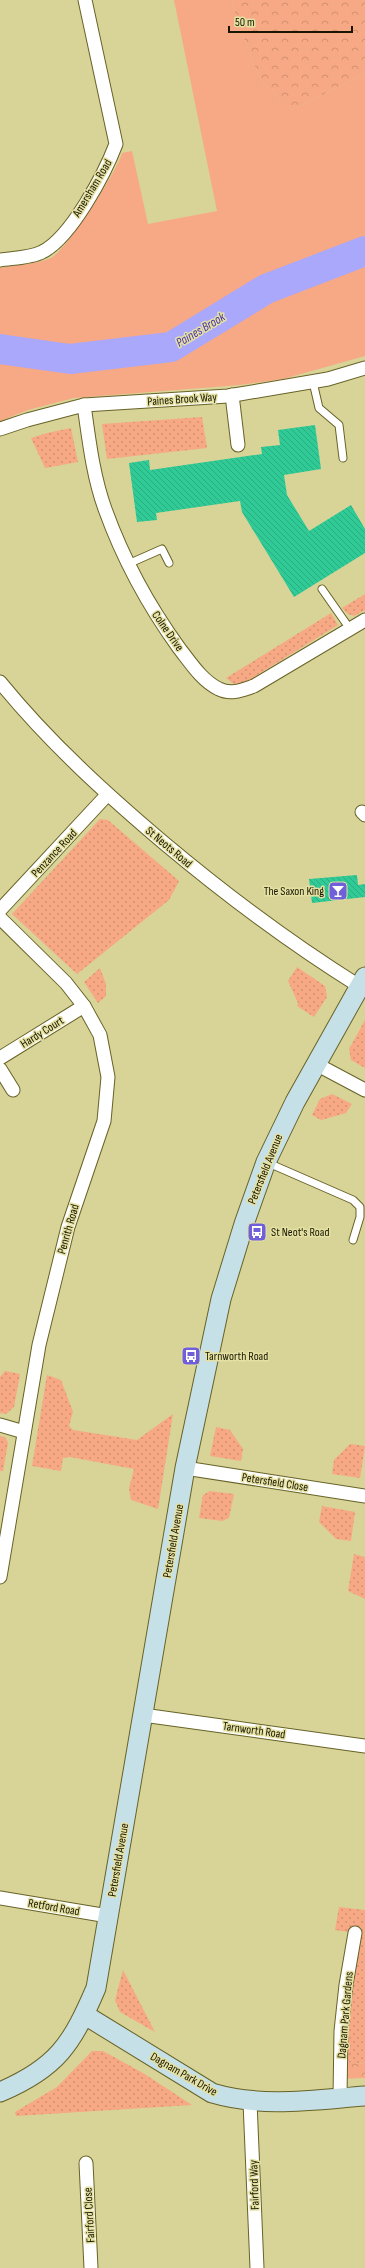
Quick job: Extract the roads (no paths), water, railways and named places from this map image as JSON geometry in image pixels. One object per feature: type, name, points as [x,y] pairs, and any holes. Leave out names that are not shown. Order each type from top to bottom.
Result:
[{"type":"street","name":"Amersham Road","points":[[0,260],[42,253],[57,242],[81,210],[108,165],[116,144],[85,0]]},
{"type":"street","name":"Paines Brook Way","points":[[0,430],[27,420],[84,405],[232,395],[313,382],[365,368]]},
{"type":"street","points":[[232,395],[238,445]]},
{"type":"street","name":"Colne Drive","points":[[84,405],[92,460],[105,508],[128,564],[155,615],[190,662],[203,677],[218,689],[226,692],[236,692],[254,686],[365,620]]},
{"type":"street","name":"St Neots Road","points":[[0,682],[50,739],[107,795],[212,884],[285,937],[362,981]]},
{"type":"street","name":"Penzance Road","points":[[0,910],[107,795]]},
{"type":"street","name":"Penrith Road","points":[[0,918],[66,983],[84,1006],[100,1035],[108,1077],[104,1121],[77,1198],[59,1262],[39,1345],[0,1577]]},
{"type":"street","name":"Petersfield Avenue","points":[[0,2092],[28,2080],[62,2053],[85,2015],[96,1988],[185,1468],[221,1299],[244,1224],[266,1162],[316,1064],[362,981]]},
{"type":"street","name":"Hardy Court","points":[[0,1058],[84,1006]]},
{"type":"street","points":[[316,1064],[365,1090]]},
{"type":"street","points":[[0,1069],[13,1090]]},
{"type":"street","points":[[0,1425],[24,1432]]},
{"type":"street","name":"Petersfield Close","points":[[185,1468],[365,1496]]},
{"type":"street","name":"Tarnworth Road","points":[[143,1714],[365,1746]]},
{"type":"street","name":"Retford Road","points":[[0,1898],[108,1916]]},
{"type":"street","name":"Dagnam Park Gardens","points":[[340,2098],[341,2031],[346,1985],[356,1933]]},
{"type":"street","name":"Dagnam Park Drive","points":[[85,2015],[212,2093],[250,2102],[365,2096]]},
{"type":"street","name":"Fairford Way","points":[[250,2102],[257,2268]]},
{"type":"street","name":"Fairford Close","points":[[86,2163],[91,2268]]},
{"type":"lane","points":[[313,382],[319,408],[339,425],[343,458]]},
{"type":"lane","points":[[128,564],[162,549],[169,563]]},
{"type":"lane","points":[[322,589],[350,629]]},
{"type":"lane","points":[[266,1162],[353,1200],[360,1207],[360,1216],[353,1240]]},
{"type":"waterway","name":"Paines Brook","points":[[0,349],[70,359],[171,347],[266,289],[365,251]]},
{"type":"place","name":"The Saxon King","points":[[338,891]]},
{"type":"place","name":"St Neot's Road","points":[[257,1232]]},
{"type":"place","name":"Tarnworth Road","points":[[191,1356]]}]
